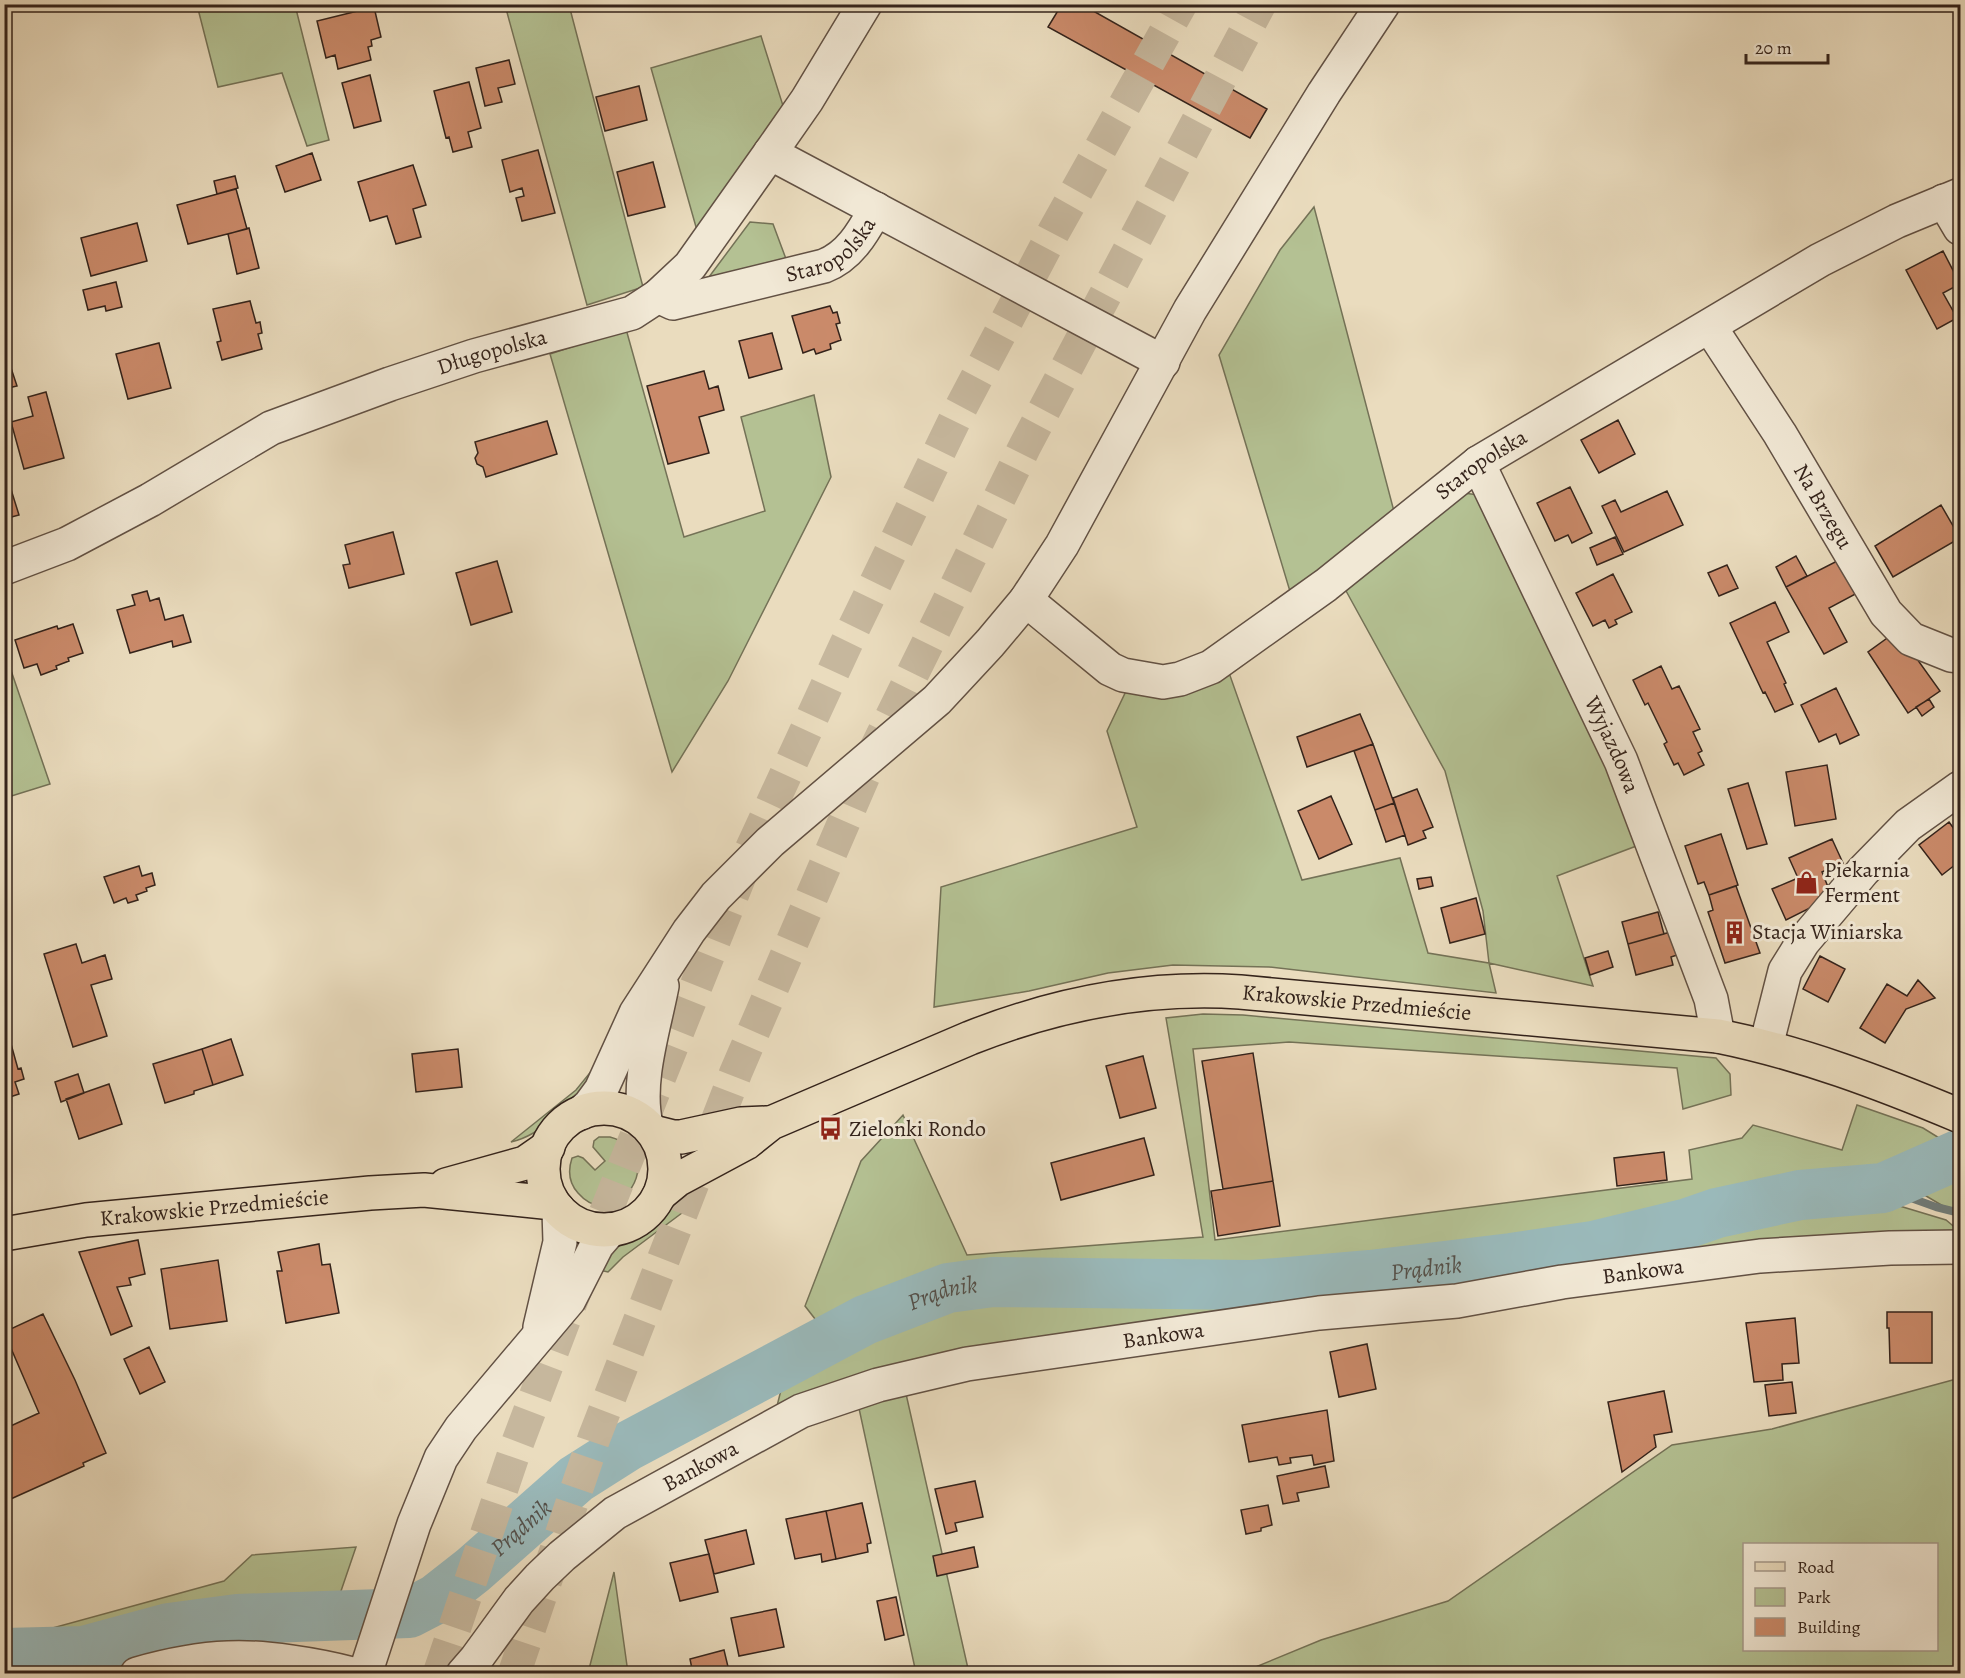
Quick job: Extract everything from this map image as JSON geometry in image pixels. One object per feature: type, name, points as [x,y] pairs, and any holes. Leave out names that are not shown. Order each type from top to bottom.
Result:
[{"type":"main road","name":"Krakowskie Przedmieście","points":[[660,1194],[677,1179],[746,1143],[771,1123],[1003,1025],[1077,1005],[1154,993],[1216,991],[1248,993],[1718,1036],[1766,1046],[1842,1070],[1957,1114]]},
{"type":"main road","points":[[603,1108],[615,1109],[636,1117],[649,1128],[662,1150],[665,1168],[660,1194],[652,1208],[640,1219],[626,1226],[599,1230],[577,1224],[556,1207],[545,1184],[543,1162],[555,1132],[563,1124],[581,1113],[603,1108]]},
{"type":"main road","name":"Krakowskie Przedmieście","points":[[649,1128],[663,1136],[681,1137],[741,1124],[771,1123]]},
{"type":"main road","name":"Krakowskie Przedmieście","points":[[424,1190],[525,1163],[548,1147]]},
{"type":"main road","name":"Krakowskie Przedmieście","points":[[4,1234],[86,1220],[424,1190],[556,1207]]},
{"type":"street","name":"Długopolska","points":[[4,567],[67,544],[150,500],[271,428],[474,356],[632,313],[658,296],[690,266],[807,100],[865,4]]},
{"type":"street","points":[[581,1113],[601,1090],[636,1013],[689,931],[716,896],[779,834],[937,700],[1026,600],[1062,545],[1190,310],[1324,93],[1383,4]]},
{"type":"street","name":"Staropolska","points":[[658,296],[673,303],[824,266],[852,247],[876,209],[770,153]]},
{"type":"street","name":"Staropolska","points":[[1026,600],[1110,669],[1124,675],[1163,682],[1180,679],[1211,667],[1326,585],[1478,463],[1856,240],[1955,208]]},
{"type":"street","points":[[876,209],[1163,362]]},
{"type":"street","name":"Na Brzegu","points":[[1710,327],[1780,434],[1886,613],[1911,639],[1951,655],[1960,656]]},
{"type":"street","name":"Wyjazdowa","points":[[1478,463],[1622,761],[1711,999],[1718,1036]]},
{"type":"street","points":[[1766,1046],[1785,971],[1803,942],[1863,871],[1908,825],[1960,788]]},
{"type":"street","points":[[649,1128],[642,1105],[644,1076],[666,966]]},
{"type":"street","points":[[538,1334],[560,1242],[556,1207]]},
{"type":"street","points":[[365,1674],[433,1475],[460,1428],[569,1300],[597,1245],[610,1230]]},
{"type":"street","name":"Bankowa","points":[[463,1674],[519,1600],[540,1577],[615,1513],[801,1411],[878,1384],[967,1364],[1318,1312],[1457,1301],[1596,1277],[1760,1256],[1959,1245]]},
{"type":"street","points":[[137,1674],[228,1658],[310,1665],[352,1674]]},
{"type":"green space","points":[[197,5],[295,5],[329,140],[307,146],[282,73],[218,87]]},
{"type":"green space","points":[[505,5],[569,5],[643,287],[587,305]]},
{"type":"green space","points":[[761,36],[785,112],[698,234],[651,68]]},
{"type":"green space","points":[[1314,207],[1396,519],[1292,598],[1219,355],[1280,250]]},
{"type":"green space","points":[[750,222],[773,224],[789,267],[706,281]]},
{"type":"green space","points":[[626,329],[684,537],[765,511],[741,417],[814,395],[831,477],[728,681],[672,772],[550,354]]},
{"type":"green space","points":[[1463,493],[1479,495],[1529,589],[1639,845],[1557,876],[1593,986],[1489,963],[1483,911],[1445,771],[1345,589]]},
{"type":"green space","points":[[4,650],[50,784],[5,798],[4,798]]},
{"type":"green space","points":[[1227,667],[1302,880],[1400,858],[1428,953],[1489,963],[1496,993],[1269,967],[1173,965],[1108,973],[1029,991],[934,1007],[941,887],[1137,827],[1107,731],[1128,687]]},
{"type":"green space","points":[[1203,1014],[1243,1015],[1716,1058],[1730,1074],[1731,1095],[1683,1109],[1677,1068],[1289,1042],[1193,1049],[1215,1240],[1692,1179],[1689,1150],[1742,1138],[1753,1125],[1842,1150],[1857,1105],[1923,1128],[1949,1144],[1912,1165],[1859,1182],[1777,1194],[1446,1252],[1304,1262],[987,1266],[942,1273],[819,1324],[805,1306],[861,1161],[903,1115],[967,1255],[1203,1237],[1166,1018]]},
{"type":"green space","points":[[593,1069],[597,1070],[548,1123],[524,1138],[511,1142],[576,1090]]},
{"type":"green space","points":[[599,1137],[610,1137],[628,1146],[636,1159],[637,1174],[632,1188],[621,1199],[608,1205],[593,1204],[578,1193],[573,1185],[570,1176],[572,1158],[578,1156],[583,1158],[595,1170],[605,1161],[593,1147],[594,1141]]},
{"type":"green space","points":[[1960,1165],[1960,1210],[1943,1206],[1921,1193],[1937,1185]]},
{"type":"green space","points":[[701,1182],[699,1198],[690,1207],[623,1257],[608,1272],[599,1270],[606,1254],[619,1244],[646,1232],[660,1219],[671,1202]]},
{"type":"green space","points":[[1883,1201],[1946,1220],[1958,1230],[1937,1235],[1656,1257],[1651,1246],[1773,1211]]},
{"type":"green space","points":[[1498,1273],[1499,1286],[1238,1312],[774,1418],[784,1378],[906,1315],[974,1295],[1309,1292]]},
{"type":"green space","points":[[1960,1378],[1960,1673],[1241,1673],[1321,1640],[1448,1601],[1672,1445],[1772,1429]]},
{"type":"green space","points":[[904,1385],[969,1673],[916,1673],[857,1399]]},
{"type":"green space","points":[[356,1547],[326,1635],[253,1638],[159,1656],[98,1673],[5,1674],[5,1641],[224,1581],[252,1555]]},
{"type":"green space","points":[[614,1572],[628,1673],[588,1673]]},
{"type":"building","points":[[681,4],[702,4],[682,10]]},
{"type":"building","points":[[1062,4],[1081,4],[1267,109],[1250,138],[1048,27]]},
{"type":"building","points":[[374,7],[381,37],[371,40],[372,46],[368,47],[371,60],[338,69],[335,55],[326,58],[317,21]]},
{"type":"building","points":[[509,60],[515,84],[498,88],[502,102],[485,106],[476,68]]},
{"type":"building","points":[[370,75],[381,121],[354,128],[342,83]]},
{"type":"building","points":[[469,82],[481,128],[468,132],[472,147],[453,152],[449,137],[446,138],[434,91]]},
{"type":"building","points":[[639,86],[647,120],[605,131],[596,97]]},
{"type":"building","points":[[538,150],[555,213],[522,221],[516,198],[524,196],[522,188],[510,192],[502,160]]},
{"type":"building","points":[[312,153],[321,180],[285,192],[276,166]]},
{"type":"building","points":[[653,162],[665,207],[628,216],[617,172]]},
{"type":"building","points":[[413,165],[426,205],[413,209],[421,237],[396,244],[387,216],[370,221],[358,182]]},
{"type":"building","points":[[235,176],[238,188],[217,194],[214,181]]},
{"type":"building","points":[[236,189],[247,229],[188,244],[177,205]]},
{"type":"building","points":[[137,223],[147,261],[91,276],[81,238]]},
{"type":"building","points":[[249,228],[259,268],[237,274],[228,234]]},
{"type":"building","points":[[1943,251],[1960,284],[1943,293],[1957,318],[1937,329],[1906,270]]},
{"type":"building","points":[[116,282],[122,307],[106,311],[105,306],[88,310],[83,290]]},
{"type":"building","points":[[250,301],[256,323],[260,322],[262,333],[258,334],[262,349],[222,360],[217,342],[221,341],[213,309]]},
{"type":"building","points":[[830,306],[833,313],[837,312],[840,323],[836,324],[841,340],[830,344],[831,349],[816,354],[814,349],[803,353],[792,316]]},
{"type":"building","points":[[772,333],[782,369],[749,378],[739,341]]},
{"type":"building","points":[[159,343],[171,388],[128,399],[116,354]]},
{"type":"building","points":[[9,362],[17,386],[4,389],[4,364]]},
{"type":"building","points":[[704,371],[709,389],[718,386],[724,410],[699,417],[709,453],[668,464],[647,386]]},
{"type":"building","points":[[46,392],[64,458],[24,469],[11,422],[33,416],[28,397]]},
{"type":"building","points":[[4,398],[11,422],[4,424]]},
{"type":"building","points":[[1618,420],[1635,454],[1599,473],[1581,440]]},
{"type":"building","points":[[547,421],[557,454],[486,477],[483,467],[477,464],[475,458],[478,453],[475,442]]},
{"type":"building","points":[[4,467],[19,515],[4,519]]},
{"type":"building","points":[[1570,487],[1592,533],[1572,543],[1568,535],[1555,541],[1537,503]]},
{"type":"building","points":[[1667,491],[1683,525],[1624,552],[1602,506],[1615,500],[1621,512]]},
{"type":"building","points":[[1941,505],[1960,538],[1893,577],[1875,546]]},
{"type":"building","points":[[393,532],[404,574],[349,588],[343,565],[350,564],[345,545]]},
{"type":"building","points":[[1615,537],[1623,554],[1597,565],[1590,548]]},
{"type":"building","points":[[1796,556],[1807,576],[1786,587],[1776,567]]},
{"type":"building","points":[[1845,557],[1863,590],[1829,608],[1847,642],[1824,654],[1786,587]]},
{"type":"building","points":[[497,561],[512,612],[471,625],[456,573]]},
{"type":"building","points":[[1727,565],[1738,588],[1719,596],[1708,573]]},
{"type":"building","points":[[1613,574],[1632,612],[1615,620],[1617,624],[1609,628],[1605,620],[1593,626],[1576,593]]},
{"type":"building","points":[[147,591],[150,601],[159,598],[165,620],[183,615],[191,642],[173,647],[172,641],[130,653],[117,610],[135,605],[132,595]]},
{"type":"building","points":[[1775,602],[1789,632],[1767,642],[1793,704],[1775,712],[1765,692],[1763,693],[1730,623]]},
{"type":"building","points":[[73,624],[83,653],[68,658],[69,661],[56,666],[57,669],[41,675],[37,664],[24,668],[15,640],[57,626],[58,629]]},
{"type":"building","points":[[1897,631],[1940,691],[1908,713],[1868,652]]},
{"type":"building","points":[[1661,666],[1672,689],[1679,686],[1700,729],[1693,732],[1702,751],[1698,753],[1704,765],[1684,775],[1678,763],[1674,765],[1664,744],[1667,742],[1648,703],[1645,705],[1633,680]]},
{"type":"building","points":[[1836,688],[1859,735],[1840,744],[1836,734],[1819,742],[1801,705]]},
{"type":"building","points":[[1929,699],[1934,707],[1922,716],[1916,707]]},
{"type":"building","points":[[1360,714],[1373,744],[1307,767],[1297,737]]},
{"type":"building","points":[[1373,744],[1394,803],[1375,810],[1354,751]]},
{"type":"building","points":[[1827,765],[1836,819],[1795,826],[1786,772]]},
{"type":"building","points":[[1748,783],[1767,844],[1747,849],[1728,789]]},
{"type":"building","points":[[1417,789],[1433,827],[1423,831],[1426,838],[1408,845],[1393,798]]},
{"type":"building","points":[[1331,796],[1352,844],[1319,859],[1298,811]]},
{"type":"building","points":[[1394,803],[1405,835],[1386,842],[1375,810]]},
{"type":"building","points":[[1949,822],[1960,837],[1960,861],[1942,875],[1919,845]]},
{"type":"building","points":[[1721,834],[1738,885],[1709,895],[1704,882],[1698,884],[1685,846]]},
{"type":"building","name":"Piekarnia Ferment","points":[[1832,839],[1843,863],[1822,872],[1832,897],[1786,920],[1772,889],[1798,878],[1789,858]]},
{"type":"building","points":[[139,866],[142,876],[152,873],[155,885],[136,895],[138,900],[128,903],[126,898],[114,903],[104,877]]},
{"type":"building","points":[[1431,877],[1433,886],[1419,889],[1417,879]]},
{"type":"building","name":"Stacja Winiarska","points":[[1736,886],[1760,953],[1725,963],[1708,912],[1713,910],[1709,895]]},
{"type":"building","points":[[1476,898],[1485,934],[1450,943],[1441,908]]},
{"type":"building","points":[[1658,912],[1664,934],[1628,944],[1622,922]]},
{"type":"building","points":[[1674,931],[1680,954],[1671,957],[1673,965],[1636,975],[1628,944]]},
{"type":"building","points":[[76,944],[82,963],[105,955],[112,979],[91,985],[107,1036],[73,1047],[44,954]]},
{"type":"building","points":[[1608,951],[1613,967],[1590,975],[1585,958]]},
{"type":"building","points":[[1820,956],[1845,969],[1828,1002],[1803,989]]},
{"type":"building","points":[[1918,980],[1935,998],[1906,1009],[1885,1043],[1860,1028],[1887,984],[1907,996]]},
{"type":"building","points":[[231,1039],[243,1075],[213,1085],[202,1049]]},
{"type":"building","points":[[11,1044],[18,1069],[21,1068],[24,1079],[15,1082],[19,1094],[4,1099],[4,1046]]},
{"type":"building","points":[[202,1049],[213,1085],[165,1103],[153,1064]]},
{"type":"building","points":[[458,1049],[462,1087],[416,1092],[412,1054]]},
{"type":"building","points":[[1253,1053],[1273,1181],[1223,1189],[1202,1061]]},
{"type":"building","points":[[1143,1056],[1156,1108],[1120,1118],[1106,1066]]},
{"type":"building","points":[[78,1074],[84,1093],[61,1102],[55,1082]]},
{"type":"building","points":[[109,1084],[122,1124],[79,1139],[66,1099]]},
{"type":"building","points":[[1144,1138],[1154,1175],[1061,1200],[1051,1163]]},
{"type":"building","points":[[1664,1152],[1667,1180],[1617,1186],[1614,1158]]},
{"type":"building","points":[[1273,1181],[1280,1226],[1218,1236],[1211,1191]]},
{"type":"building","points":[[138,1240],[145,1274],[129,1278],[131,1285],[117,1287],[132,1326],[111,1335],[79,1252]]},
{"type":"building","points":[[319,1244],[322,1265],[330,1264],[339,1313],[286,1323],[277,1271],[282,1271],[278,1252]]},
{"type":"building","points":[[218,1260],[227,1321],[170,1329],[161,1269]]},
{"type":"building","points":[[1887,1312],[1932,1312],[1932,1363],[1890,1363]]},
{"type":"building","points":[[43,1314],[75,1380],[106,1453],[83,1463],[84,1466],[4,1502],[4,1429],[39,1413],[4,1332]]},
{"type":"building","points":[[1795,1318],[1799,1363],[1782,1364],[1783,1380],[1754,1382],[1746,1323]]},
{"type":"building","points":[[1367,1344],[1376,1389],[1339,1397],[1330,1352]]},
{"type":"building","points":[[149,1347],[165,1382],[140,1394],[124,1359]]},
{"type":"building","points":[[1792,1382],[1796,1413],[1769,1416],[1765,1385]]},
{"type":"building","points":[[1664,1391],[1672,1432],[1654,1435],[1656,1447],[1622,1472],[1608,1402]]},
{"type":"building","points":[[1327,1410],[1334,1461],[1314,1465],[1312,1455],[1290,1458],[1291,1463],[1279,1465],[1277,1457],[1249,1462],[1242,1425]]},
{"type":"building","points":[[1325,1466],[1329,1487],[1297,1493],[1299,1501],[1283,1504],[1277,1476]]},
{"type":"building","points":[[975,1481],[983,1517],[955,1523],[957,1531],[946,1534],[935,1489]]},
{"type":"building","points":[[862,1503],[871,1543],[867,1544],[868,1552],[836,1559],[826,1511]]},
{"type":"building","points":[[1268,1505],[1272,1525],[1261,1528],[1261,1531],[1246,1534],[1241,1510]]},
{"type":"building","points":[[826,1511],[836,1559],[822,1562],[821,1554],[795,1559],[786,1519]]},
{"type":"building","points":[[746,1530],[754,1564],[714,1574],[705,1540]]},
{"type":"building","points":[[974,1547],[978,1567],[937,1576],[933,1556]]},
{"type":"building","points":[[709,1554],[718,1592],[680,1601],[670,1563]]},
{"type":"building","points":[[896,1597],[904,1635],[885,1640],[877,1601]]},
{"type":"building","points":[[776,1609],[784,1647],[739,1656],[731,1618]]},
{"type":"building","points":[[724,1650],[729,1671],[716,1674],[693,1674],[690,1659]]},
{"type":"waterway","name":"Prądnik","points":[[4,1653],[84,1651],[169,1628],[237,1619],[409,1613],[436,1599],[473,1570],[576,1479],[628,1446],[865,1320],[948,1288],[993,1282],[1252,1285],[1370,1275],[1511,1258],[1593,1246],[1688,1223],[1717,1213],[1800,1195],[1883,1188],[1960,1154]]},
{"type":"waterway","points":[[1883,1188],[1960,1213]]},
{"type":"tunnel","points":[[439,1674],[516,1447],[595,1239],[748,856],[846,644],[957,415],[1053,233],[1181,4]]},
{"type":"tunnel","points":[[514,1674],[594,1438],[736,1072],[875,750],[1025,446],[1260,4]]},
{"type":"place","name":"Piekarnia Ferment","points":[[1806,883]]},
{"type":"place","name":"Stacja Winiarska","points":[[1734,932]]},
{"type":"place","name":"Zielonki Rondo","points":[[831,1129]]}]
